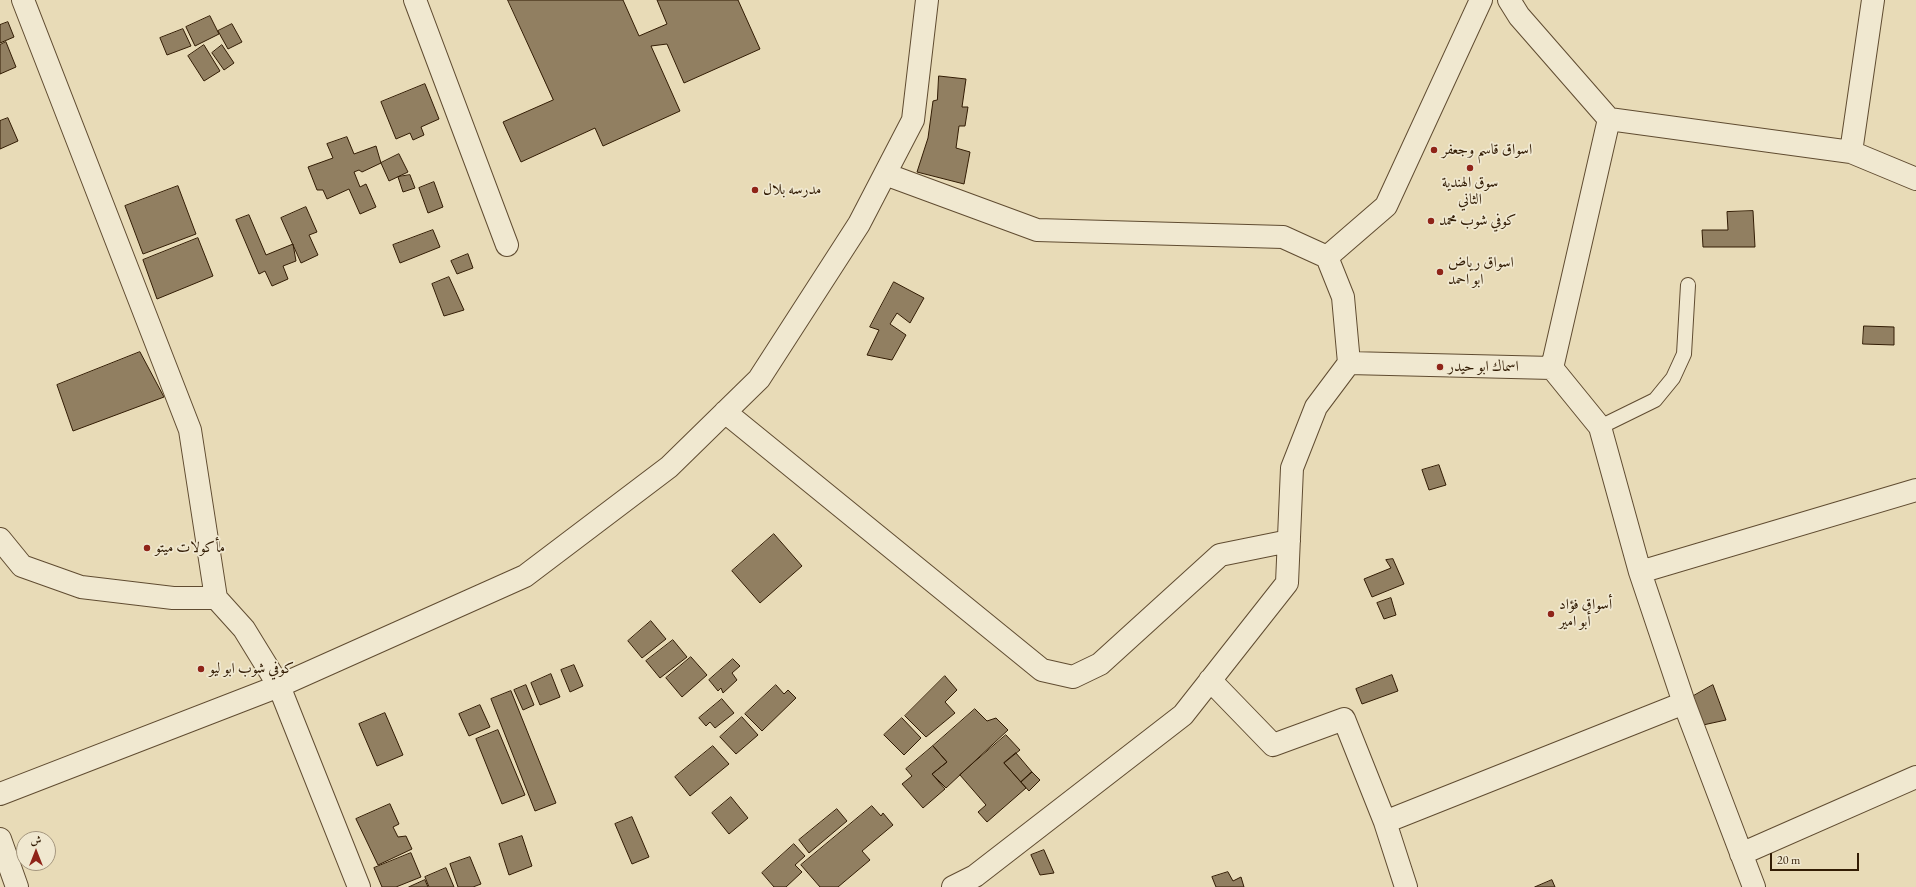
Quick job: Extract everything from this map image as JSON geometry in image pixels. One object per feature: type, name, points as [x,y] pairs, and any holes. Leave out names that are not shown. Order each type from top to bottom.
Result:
[{"type":"street","points":[[23,0],[190,430],[216,598],[244,629],[279,686],[359,887]]},
{"type":"street","points":[[415,0],[507,245]]},
{"type":"street","points":[[0,794],[279,686],[525,576],[669,466],[759,379],[859,224],[913,120],[927,0]]},
{"type":"street","points":[[1326,257],[1386,206],[1481,0]]},
{"type":"street","points":[[1509,0],[1519,16],[1609,119],[1851,152],[1916,179]]},
{"type":"street","points":[[1851,152],[1873,0]]},
{"type":"street","points":[[1552,368],[1609,119]]},
{"type":"street","points":[[885,174],[1037,230],[1283,237],[1326,257],[1342,297],[1349,363],[1316,407],[1292,468],[1287,583],[1183,716],[977,881],[953,887]]},
{"type":"street","points":[[1349,363],[1552,368],[1600,427],[1640,572],[1684,703],[1754,887]]},
{"type":"street","points":[[725,412],[1042,670],[1073,677],[1100,664],[1220,555],[1289,541]]},
{"type":"street","points":[[1640,572],[1916,490]]},
{"type":"street","points":[[0,539],[22,566],[81,587],[173,598],[216,598]]},
{"type":"street","points":[[1210,680],[1273,745],[1344,719],[1385,822],[1406,887]]},
{"type":"street","points":[[1385,822],[1684,703]]},
{"type":"street","points":[[1741,854],[1916,777]]},
{"type":"street","points":[[0,839],[17,887]]},
{"type":"lane","points":[[1600,427],[1655,400],[1673,378],[1684,354],[1688,285]]},
{"type":"building","points":[[508,0],[623,0],[639,36],[667,24],[657,0],[738,0],[760,49],[684,83],[667,44],[651,46],[680,111],[603,146],[595,128],[521,162],[503,122],[553,100]]},
{"type":"building","points":[[210,16],[219,34],[195,46],[186,27]]},
{"type":"building","points":[[8,22],[14,37],[0,43],[0,25]]},
{"type":"building","points":[[232,24],[242,42],[228,49],[218,31]]},
{"type":"building","points":[[183,29],[191,46],[167,55],[160,38]]},
{"type":"building","points":[[6,42],[16,67],[0,74],[0,45]]},
{"type":"building","points":[[204,45],[220,71],[204,81],[188,56]]},
{"type":"building","points":[[222,45],[234,63],[224,70],[212,53]]},
{"type":"building","points":[[939,76],[966,79],[962,107],[968,107],[965,126],[959,126],[956,148],[970,152],[964,184],[917,172],[928,138],[933,101],[937,100]]},
{"type":"building","points":[[425,84],[439,119],[421,127],[424,135],[413,140],[410,133],[396,139],[381,102]]},
{"type":"building","points":[[8,118],[18,141],[0,149],[0,121]]},
{"type":"building","points":[[347,137],[354,154],[376,146],[381,163],[362,172],[359,170],[354,172],[360,187],[366,184],[376,207],[360,214],[349,189],[327,199],[323,190],[317,190],[308,167],[333,158],[327,144]]},
{"type":"building","points":[[399,154],[408,172],[389,181],[381,163]]},
{"type":"building","points":[[410,175],[415,188],[403,192],[398,177]]},
{"type":"building","points":[[434,182],[443,207],[428,213],[419,188]]},
{"type":"building","points":[[178,186],[196,234],[143,254],[125,206]]},
{"type":"building","points":[[306,207],[317,232],[309,235],[318,255],[301,263],[281,218]]},
{"type":"building","points":[[1753,211],[1755,247],[1703,247],[1702,230],[1728,230],[1727,212]]},
{"type":"building","points":[[249,215],[266,255],[293,244],[296,261],[283,266],[288,279],[272,286],[265,271],[259,274],[236,220]]},
{"type":"building","points":[[433,230],[440,247],[400,263],[393,245]]},
{"type":"building","points":[[198,238],[213,276],[157,299],[143,260]]},
{"type":"building","points":[[468,254],[473,268],[457,274],[451,261]]},
{"type":"building","points":[[449,277],[464,310],[444,316],[432,284]]},
{"type":"building","points":[[894,282],[924,298],[910,323],[897,313],[890,324],[906,335],[892,360],[867,355],[879,330],[870,327]]},
{"type":"building","points":[[1864,326],[1894,327],[1894,345],[1863,344]]},
{"type":"building","points":[[140,352],[164,397],[73,431],[57,385]]},
{"type":"building","points":[[1439,465],[1446,485],[1429,490],[1422,470]]},
{"type":"building","points":[[774,534],[802,566],[760,603],[732,571]]},
{"type":"building","points":[[1393,559],[1404,584],[1372,597],[1364,579],[1391,568],[1386,560]]},
{"type":"building","points":[[1391,598],[1396,615],[1384,619],[1377,603]]},
{"type":"building","points":[[651,621],[666,639],[642,658],[628,641]]},
{"type":"building","points":[[673,640],[687,657],[660,678],[646,661]]},
{"type":"building","points":[[691,657],[707,675],[682,697],[666,678]]},
{"type":"building","points":[[733,659],[740,666],[732,673],[737,680],[723,693],[721,688],[718,691],[709,680]]},
{"type":"building","points":[[574,665],[583,686],[570,692],[561,670]]},
{"type":"building","points":[[551,674],[560,697],[540,705],[531,683]]},
{"type":"building","points":[[1392,675],[1398,691],[1362,704],[1356,689]]},
{"type":"building","points":[[945,676],[957,690],[945,702],[955,713],[926,737],[905,716]]},
{"type":"building","points":[[526,685],[534,705],[523,710],[514,690]]},
{"type":"building","points":[[776,685],[784,694],[788,690],[796,698],[762,731],[745,714]]},
{"type":"building","points":[[1713,685],[1726,720],[1703,725],[1690,698]]},
{"type":"building","points":[[511,691],[556,803],[535,811],[491,699]]},
{"type":"building","points":[[722,699],[734,713],[715,728],[710,722],[706,726],[699,718]]},
{"type":"building","points":[[480,705],[490,727],[469,736],[459,714]]},
{"type":"building","points":[[975,709],[987,721],[996,718],[1008,730],[946,788],[932,774],[947,762],[933,746]]},
{"type":"building","points":[[385,713],[403,755],[377,766],[359,724]]},
{"type":"building","points":[[742,717],[758,735],[736,754],[720,737]]},
{"type":"building","points":[[902,718],[921,738],[904,755],[884,735]]},
{"type":"building","points":[[498,730],[525,795],[502,804],[476,739]]},
{"type":"building","points":[[1006,735],[1020,750],[1004,763],[1026,788],[987,822],[978,812],[986,805],[960,775]]},
{"type":"building","points":[[713,746],[729,764],[690,796],[675,777]]},
{"type":"building","points":[[933,746],[947,762],[932,774],[945,789],[923,808],[902,784],[912,776],[906,769]]},
{"type":"building","points":[[1016,753],[1032,772],[1021,782],[1004,763]]},
{"type":"building","points":[[1032,772],[1040,780],[1029,791],[1021,782]]},
{"type":"building","points":[[731,797],[748,818],[729,834],[712,813]]},
{"type":"building","points":[[390,804],[399,824],[393,827],[398,837],[406,836],[412,849],[378,865],[356,819]]},
{"type":"building","points":[[872,806],[881,816],[883,813],[893,825],[862,851],[870,860],[838,887],[820,887],[801,865]]},
{"type":"building","points":[[837,809],[847,821],[809,853],[799,840]]},
{"type":"building","points":[[632,817],[649,857],[632,864],[615,824]]},
{"type":"building","points":[[522,836],[532,866],[509,875],[499,844]]},
{"type":"building","points":[[794,844],[805,856],[795,865],[802,872],[786,887],[774,887],[762,873]]},
{"type":"building","points":[[1044,850],[1054,873],[1040,875],[1031,855]]},
{"type":"building","points":[[411,853],[421,877],[396,887],[382,887],[374,868]]},
{"type":"building","points":[[470,857],[481,884],[473,887],[458,887],[450,864]]},
{"type":"building","points":[[446,868],[454,887],[429,887],[425,877]]},
{"type":"building","points":[[1228,872],[1233,881],[1241,877],[1244,887],[1216,887],[1212,877]]},
{"type":"building","points":[[425,880],[428,887],[409,887]]},
{"type":"building","points":[[1552,880],[1555,887],[1535,887]]},
{"type":"place","name":"اسواق قاسم وجعفر","points":[[1434,150]]},
{"type":"place","name":"سوق الهندية الثاني","points":[[1470,168]]},
{"type":"place","name":"مدرسه بلال","points":[[755,190]]},
{"type":"place","name":"كوفي شوب محمد","points":[[1431,221]]},
{"type":"place","name":"اسواق رياض ابو احمد","points":[[1440,272]]},
{"type":"place","name":"اسماك ابو حيدر","points":[[1440,367]]},
{"type":"place","name":"مأكولات ميتو","points":[[147,548]]},
{"type":"place","name":"أسواق فؤاد أبو امير","points":[[1551,614]]},
{"type":"place","name":"كوفي شوب ابو ليو","points":[[201,669]]}]
